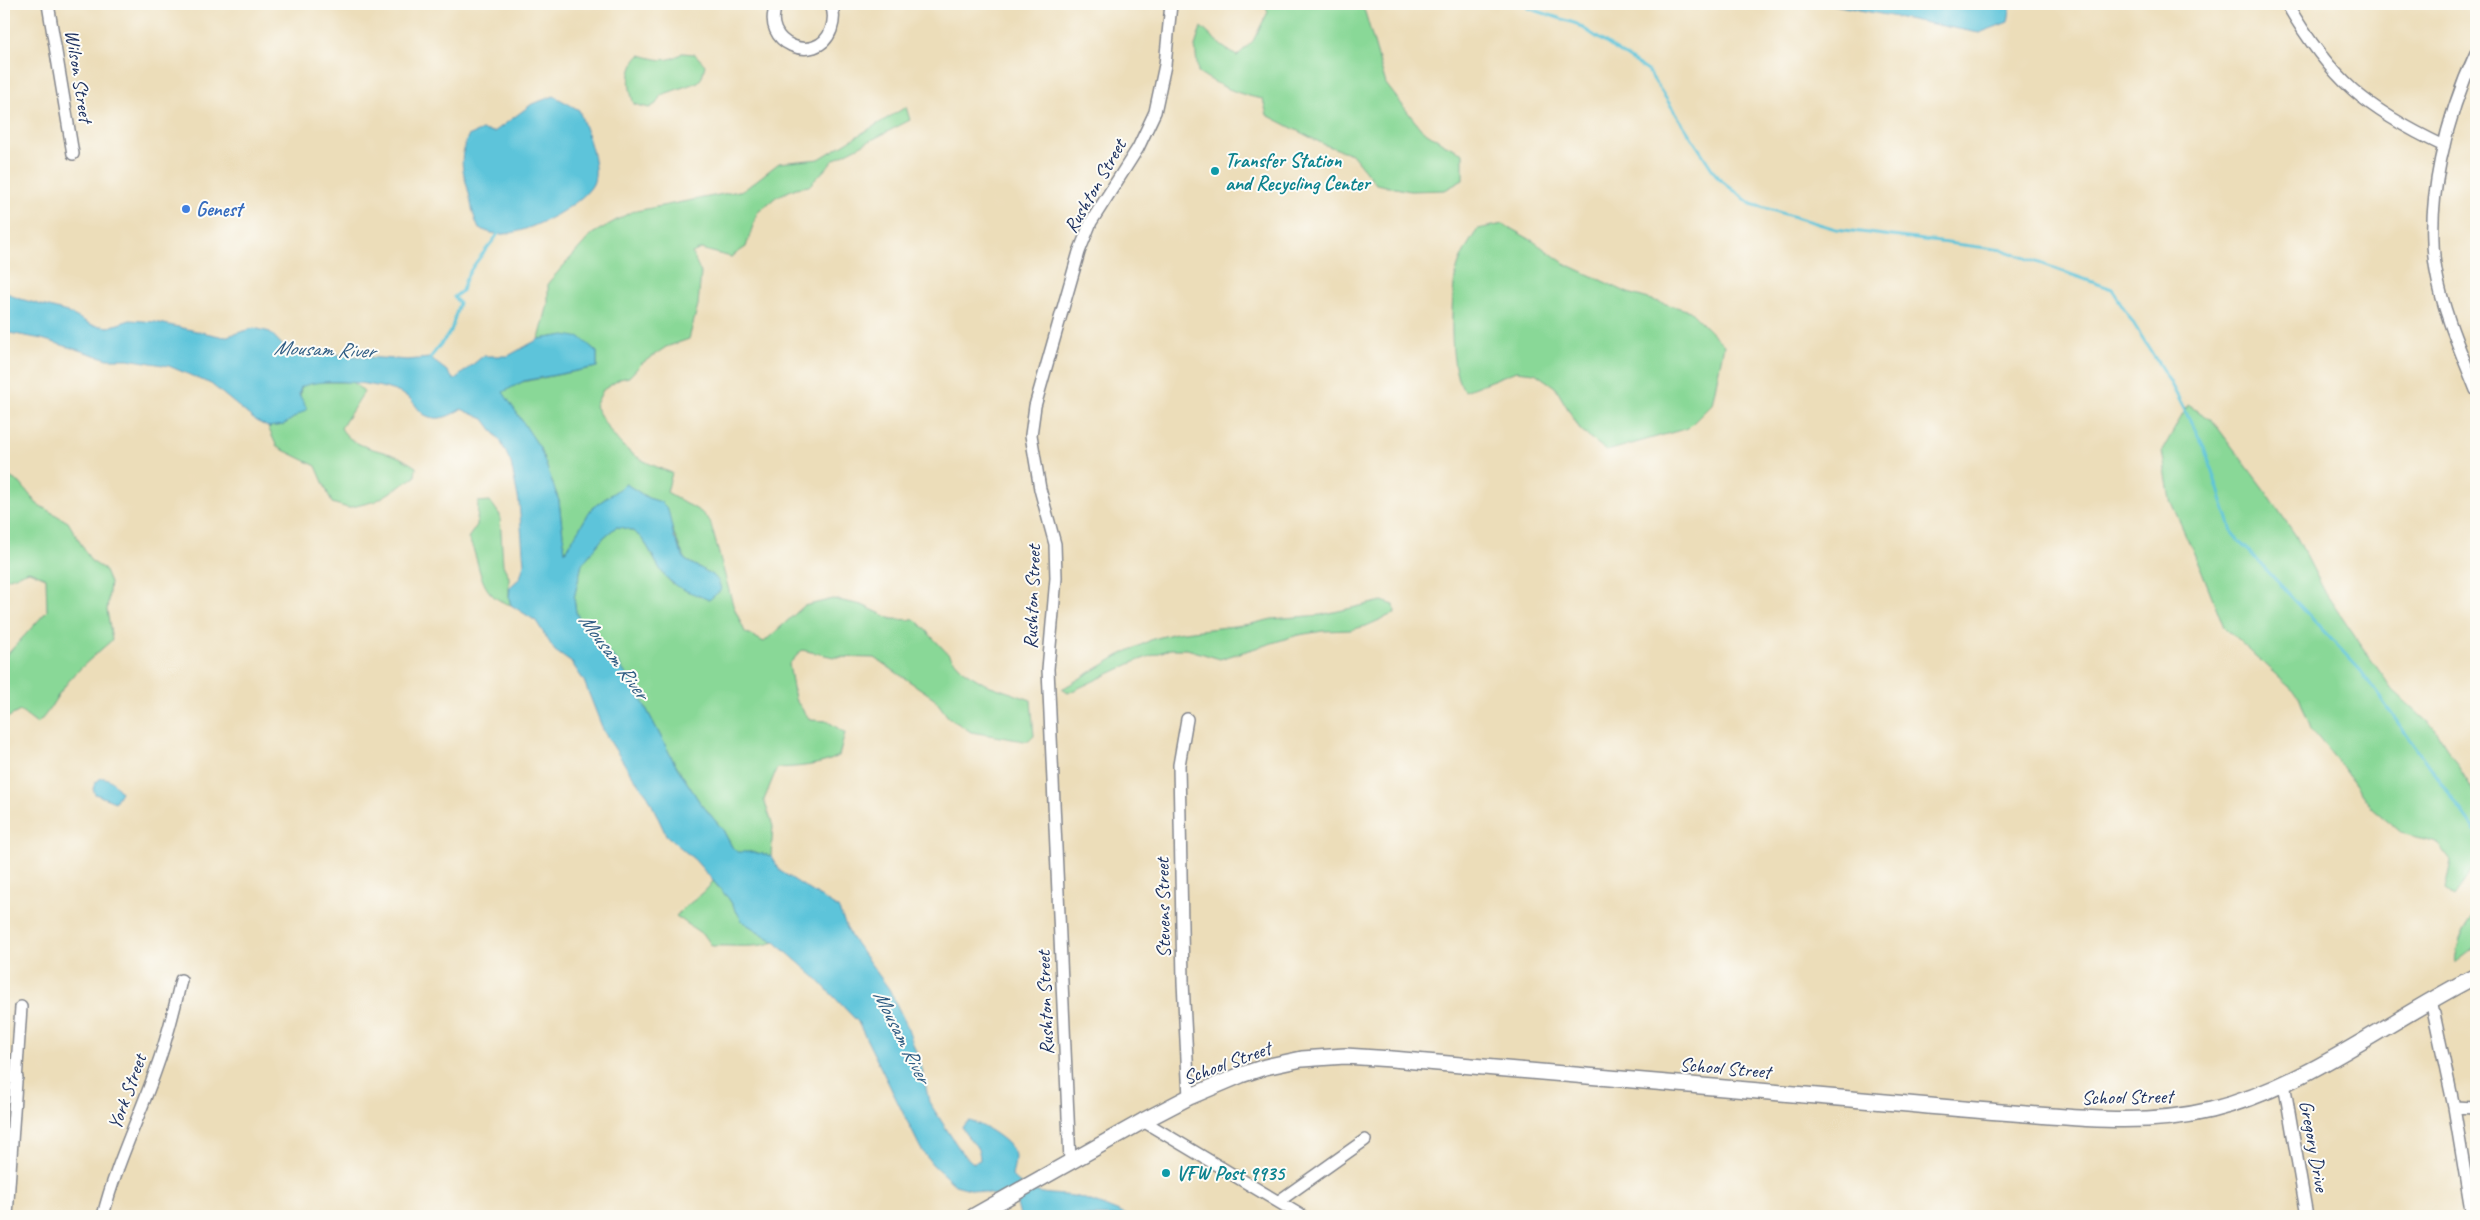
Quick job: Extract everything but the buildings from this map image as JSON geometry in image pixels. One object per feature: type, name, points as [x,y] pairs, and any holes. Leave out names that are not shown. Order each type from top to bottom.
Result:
[{"type":"street","name":"Wilson Street","points":[[48,4],[73,154]]},
{"type":"street","points":[[777,4],[773,17],[775,30],[787,44],[799,48],[812,47],[827,38],[833,25],[832,5]]},
{"type":"street","name":"Rushton Street","points":[[1070,1161],[1048,669],[1056,578],[1055,544],[1038,480],[1031,435],[1035,406],[1079,252],[1091,222],[1141,143],[1156,112],[1165,66],[1171,4]]},
{"type":"street","points":[[2290,5],[2306,34],[2341,81],[2359,97],[2400,125],[2444,146]]},
{"type":"street","points":[[2476,53],[2458,95],[2444,146],[2435,205],[2434,256],[2450,323],[2476,390]]},
{"type":"street","name":"Stevens Street","points":[[1187,719],[1179,772],[1189,1097]]},
{"type":"street","name":"School Street","points":[[974,1216],[1143,1121],[1218,1083],[1265,1067],[1302,1059],[1345,1056],[2103,1120],[2177,1118],[2225,1106],[2284,1082],[2357,1045],[2431,1000],[2476,976]]},
{"type":"street","name":"York Street","points":[[103,1216],[109,1193],[155,1072],[172,1019],[181,980]]},
{"type":"street","points":[[2431,1000],[2454,1107],[2472,1216]]},
{"type":"street","points":[[7,1216],[21,1007]]},
{"type":"street","points":[[4,1077],[17,1078]]},
{"type":"street","name":"Gregory Drive","points":[[2284,1082],[2307,1216]]},
{"type":"street","points":[[2454,1107],[2476,1108]]},
{"type":"street","points":[[1143,1121],[1302,1216]]},
{"type":"street","points":[[1279,1201],[1365,1140]]},
{"type":"green space","points":[[1265,4],[1360,4],[1365,12],[1386,84],[1421,129],[1444,144],[1463,153],[1463,180],[1445,190],[1410,191],[1376,184],[1352,154],[1325,145],[1267,115],[1263,99],[1229,89],[1198,72],[1195,46],[1201,27],[1223,47],[1237,56],[1253,41],[1268,12]]},
{"type":"green space","points":[[682,53],[695,54],[705,65],[702,77],[698,82],[661,95],[656,104],[649,108],[634,104],[630,91],[630,72],[635,60],[640,55],[666,60]]},
{"type":"green space","points":[[906,107],[910,120],[835,159],[809,186],[796,188],[776,197],[757,213],[746,247],[731,257],[701,249],[692,253],[701,273],[698,305],[689,339],[666,347],[641,364],[629,377],[620,379],[603,390],[595,406],[610,431],[626,448],[645,461],[672,473],[667,492],[701,512],[710,521],[733,605],[745,632],[764,642],[804,606],[833,599],[862,605],[892,619],[916,620],[965,672],[985,684],[1031,700],[1034,736],[1029,741],[1024,741],[971,732],[948,717],[934,698],[875,658],[834,657],[802,650],[789,664],[795,699],[810,720],[827,721],[845,733],[839,756],[817,764],[777,768],[764,800],[773,826],[771,856],[753,852],[737,853],[723,830],[699,801],[675,764],[636,689],[616,660],[581,624],[576,612],[574,598],[582,564],[604,537],[616,527],[628,529],[643,540],[665,576],[675,585],[691,591],[713,575],[685,560],[661,502],[648,498],[626,484],[592,508],[565,552],[559,501],[540,448],[502,392],[522,382],[597,367],[597,352],[576,338],[564,336],[539,339],[548,304],[548,283],[592,234],[631,212],[744,190],[779,163],[819,159]]},
{"type":"green space","points":[[1503,224],[1533,241],[1564,263],[1628,293],[1690,311],[1724,345],[1712,404],[1688,428],[1607,451],[1581,431],[1555,387],[1535,373],[1516,371],[1465,391],[1460,383],[1453,355],[1452,303],[1456,271],[1464,252],[1478,229]]},
{"type":"green space","points":[[311,382],[353,382],[364,392],[341,428],[346,435],[359,444],[399,457],[416,467],[415,477],[376,501],[348,508],[332,503],[316,466],[277,447],[268,427],[283,425],[298,415],[301,387]]},
{"type":"green space","points":[[2188,405],[2212,420],[2266,492],[2296,536],[2326,594],[2360,644],[2393,690],[2435,729],[2476,795],[2476,865],[2454,896],[2445,890],[2451,861],[2436,842],[2402,833],[2373,809],[2345,770],[2311,729],[2299,696],[2224,627],[2201,569],[2170,500],[2162,451]]},
{"type":"green space","points":[[4,474],[20,483],[37,504],[68,522],[91,561],[104,569],[110,583],[107,610],[112,640],[69,680],[37,724],[20,711],[7,718],[4,715],[4,658],[47,611],[46,578],[29,571],[4,580]]},
{"type":"green space","points":[[490,501],[500,515],[503,565],[509,577],[511,605],[491,594],[482,578],[468,538],[477,525],[478,502]]},
{"type":"green space","points":[[1382,601],[1394,605],[1395,613],[1366,626],[1350,630],[1323,631],[1298,635],[1220,659],[1187,649],[1170,649],[1134,662],[1068,693],[1062,689],[1118,656],[1153,639],[1176,633],[1251,624],[1272,619],[1321,615]]},
{"type":"green space","points":[[713,881],[729,899],[743,922],[775,942],[752,946],[712,946],[705,936],[676,916],[705,891]]},
{"type":"green space","points":[[2476,912],[2476,947],[2455,963],[2461,936]]},
{"type":"water","points":[[1829,4],[2011,4],[2008,22],[1979,33]]},
{"type":"water","points":[[554,96],[579,110],[594,158],[595,177],[593,184],[577,202],[550,218],[521,231],[495,234],[479,229],[473,214],[462,161],[468,136],[482,130],[494,132],[532,104]]},
{"type":"water","name":"Mousam River","points":[[4,291],[17,298],[67,312],[92,325],[109,327],[130,320],[155,322],[224,337],[254,328],[270,332],[288,351],[407,360],[430,358],[447,371],[454,380],[483,356],[508,356],[539,339],[565,335],[581,338],[597,352],[597,367],[524,381],[503,392],[540,448],[559,501],[565,552],[592,508],[626,484],[648,498],[661,502],[668,509],[674,537],[685,560],[713,575],[719,582],[721,590],[709,600],[674,584],[659,568],[644,541],[637,534],[628,529],[616,527],[604,537],[582,564],[574,598],[576,612],[581,624],[616,660],[636,689],[675,764],[699,801],[723,830],[732,847],[737,852],[753,852],[771,856],[780,871],[838,908],[851,937],[889,989],[906,1024],[922,1069],[929,1102],[962,1153],[973,1163],[980,1160],[980,1154],[976,1145],[966,1135],[962,1126],[969,1121],[996,1134],[1009,1145],[1015,1156],[1012,1176],[1028,1189],[1082,1198],[1129,1216],[1020,1216],[1016,1201],[955,1185],[932,1164],[921,1149],[858,1022],[815,977],[775,942],[743,922],[729,899],[695,860],[666,835],[648,796],[604,732],[584,681],[572,663],[555,651],[536,621],[511,605],[509,598],[510,587],[520,578],[524,564],[519,502],[511,463],[501,442],[484,419],[461,409],[444,417],[430,417],[421,412],[409,398],[387,388],[356,383],[324,382],[301,387],[299,394],[307,409],[283,425],[268,427],[256,421],[211,384],[169,366],[128,359],[108,359],[42,339],[4,332]]},
{"type":"water","points":[[101,778],[110,780],[121,792],[115,802],[95,794],[93,789],[95,783]]},
{"type":"waterway","points":[[1528,4],[1528,8],[1577,24],[1648,71],[1718,178],[1751,204],[1836,229],[2003,250],[2112,289],[2170,382],[2204,447],[2233,534],[2361,671],[2476,832]]},
{"type":"waterway","points":[[430,358],[451,331],[459,303],[454,297],[462,291],[472,268],[498,234]]},
{"type":"place","name":"Transfer Station and Recycling Center","points":[[1215,171]]},
{"type":"place","name":"Genest","points":[[186,209]]},
{"type":"place","name":"VFW Post 9935","points":[[1166,1173]]}]
